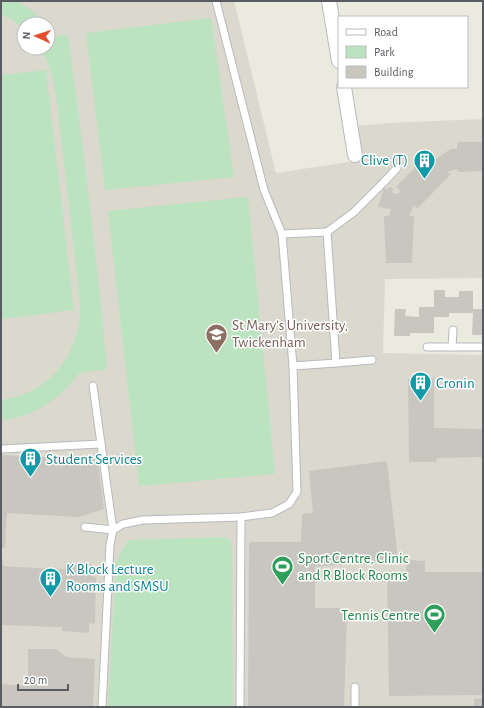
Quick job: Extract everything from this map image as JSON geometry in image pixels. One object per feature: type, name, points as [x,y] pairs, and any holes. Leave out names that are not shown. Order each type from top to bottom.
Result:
[{"type":"street","points":[[328,1],[338,56]]},
{"type":"street","points":[[344,88],[356,155]]},
{"type":"lane","points":[[85,527],[113,530],[124,524],[143,520],[241,517],[272,514],[289,504],[297,492],[293,366],[282,234],[264,190],[216,1]]},
{"type":"lane","points":[[282,234],[327,232],[354,212],[397,168]]},
{"type":"lane","points":[[327,232],[336,363]]},
{"type":"lane","points":[[452,347],[453,330]]},
{"type":"lane","points":[[427,347],[483,347]]},
{"type":"lane","points":[[293,366],[372,360]]},
{"type":"lane","points":[[93,386],[113,530],[110,545],[102,707]]},
{"type":"lane","points":[[1,449],[101,444]]},
{"type":"lane","points":[[240,707],[241,517]]},
{"type":"lane","points":[[355,687],[355,707]]},
{"type":"shaded area","name":"St Mary's University, Twickenham","points":[[1,1],[234,1],[276,173],[362,160],[358,126],[387,123],[483,119],[483,278],[385,279],[383,353],[483,355],[483,707],[1,707]]},
{"type":"green space","points":[[1,1],[17,1],[37,16],[16,16],[16,23],[1,14]]},
{"type":"green space","points":[[211,18],[234,177],[105,190],[86,33]]},
{"type":"green space","points":[[68,35],[99,285],[107,369],[79,373],[64,391],[45,405],[24,415],[1,420],[1,400],[17,397],[31,391],[44,383],[55,373],[72,348],[77,333],[80,315],[80,302],[56,95],[54,83],[45,56],[56,56],[56,36]]},
{"type":"green space","points":[[46,70],[74,310],[1,319],[1,75]]},
{"type":"green space","points":[[248,197],[275,474],[139,486],[108,211]]},
{"type":"green space","points":[[223,537],[230,540],[232,547],[233,707],[108,707],[116,563],[123,548],[129,540]]},
{"type":"building","points":[[457,142],[483,142],[483,171],[458,172],[457,169],[447,172],[451,174],[417,209],[414,205],[409,216],[414,216],[412,263],[386,263],[384,216],[389,216],[391,209],[378,207],[384,188],[387,190],[389,187],[393,188],[392,193],[397,194],[401,191],[396,187],[430,152],[436,159],[452,148],[457,149]]},
{"type":"building","points":[[434,290],[445,290],[445,297],[459,297],[459,291],[473,291],[473,309],[483,309],[483,335],[472,335],[473,313],[449,313],[449,317],[434,317],[434,333],[410,333],[410,336],[394,336],[395,309],[406,309],[405,316],[419,317],[419,307],[434,307]]},
{"type":"building","name":"Cronin","points":[[434,378],[434,428],[483,429],[483,457],[437,458],[436,462],[409,462],[408,379]]},
{"type":"building","points":[[1,455],[95,459],[95,464],[98,464],[104,509],[79,517],[7,513],[5,548],[1,547]]},
{"type":"building","name":"Sport Centre, Clinic and R Block Rooms","points":[[387,461],[398,559],[315,567],[315,608],[342,608],[342,615],[347,615],[344,707],[248,707],[249,542],[301,542],[302,514],[313,513],[309,471]]},
{"type":"building","name":"K Block Lecture Rooms and SMSU","points":[[1,558],[3,566],[15,567],[65,569],[66,562],[92,564],[91,576],[96,577],[95,624],[89,623],[89,633],[62,631],[62,627],[1,625]]},
{"type":"building","name":"Tennis Centre","points":[[407,560],[425,561],[425,572],[482,572],[483,695],[389,696],[387,574],[406,573]]},
{"type":"building","points":[[28,649],[56,649],[66,657],[95,659],[93,707],[1,707],[1,684],[28,686]]},
{"type":"building","points":[[483,698],[483,707],[474,707],[474,699]]},
{"type":"place","name":"Clive (T)","points":[[424,180]]},
{"type":"place","name":"St Mary's University, Twickenham","points":[[217,354]]},
{"type":"place","name":"Cronin","points":[[421,402]]},
{"type":"place","name":"Student Services","points":[[31,478]]},
{"type":"place","name":"Sport Centre, Clinic and R Block Rooms","points":[[282,586]]},
{"type":"place","name":"K Block Lecture Rooms and SMSU","points":[[51,598]]},
{"type":"place","name":"Tennis Centre","points":[[435,634]]}]
